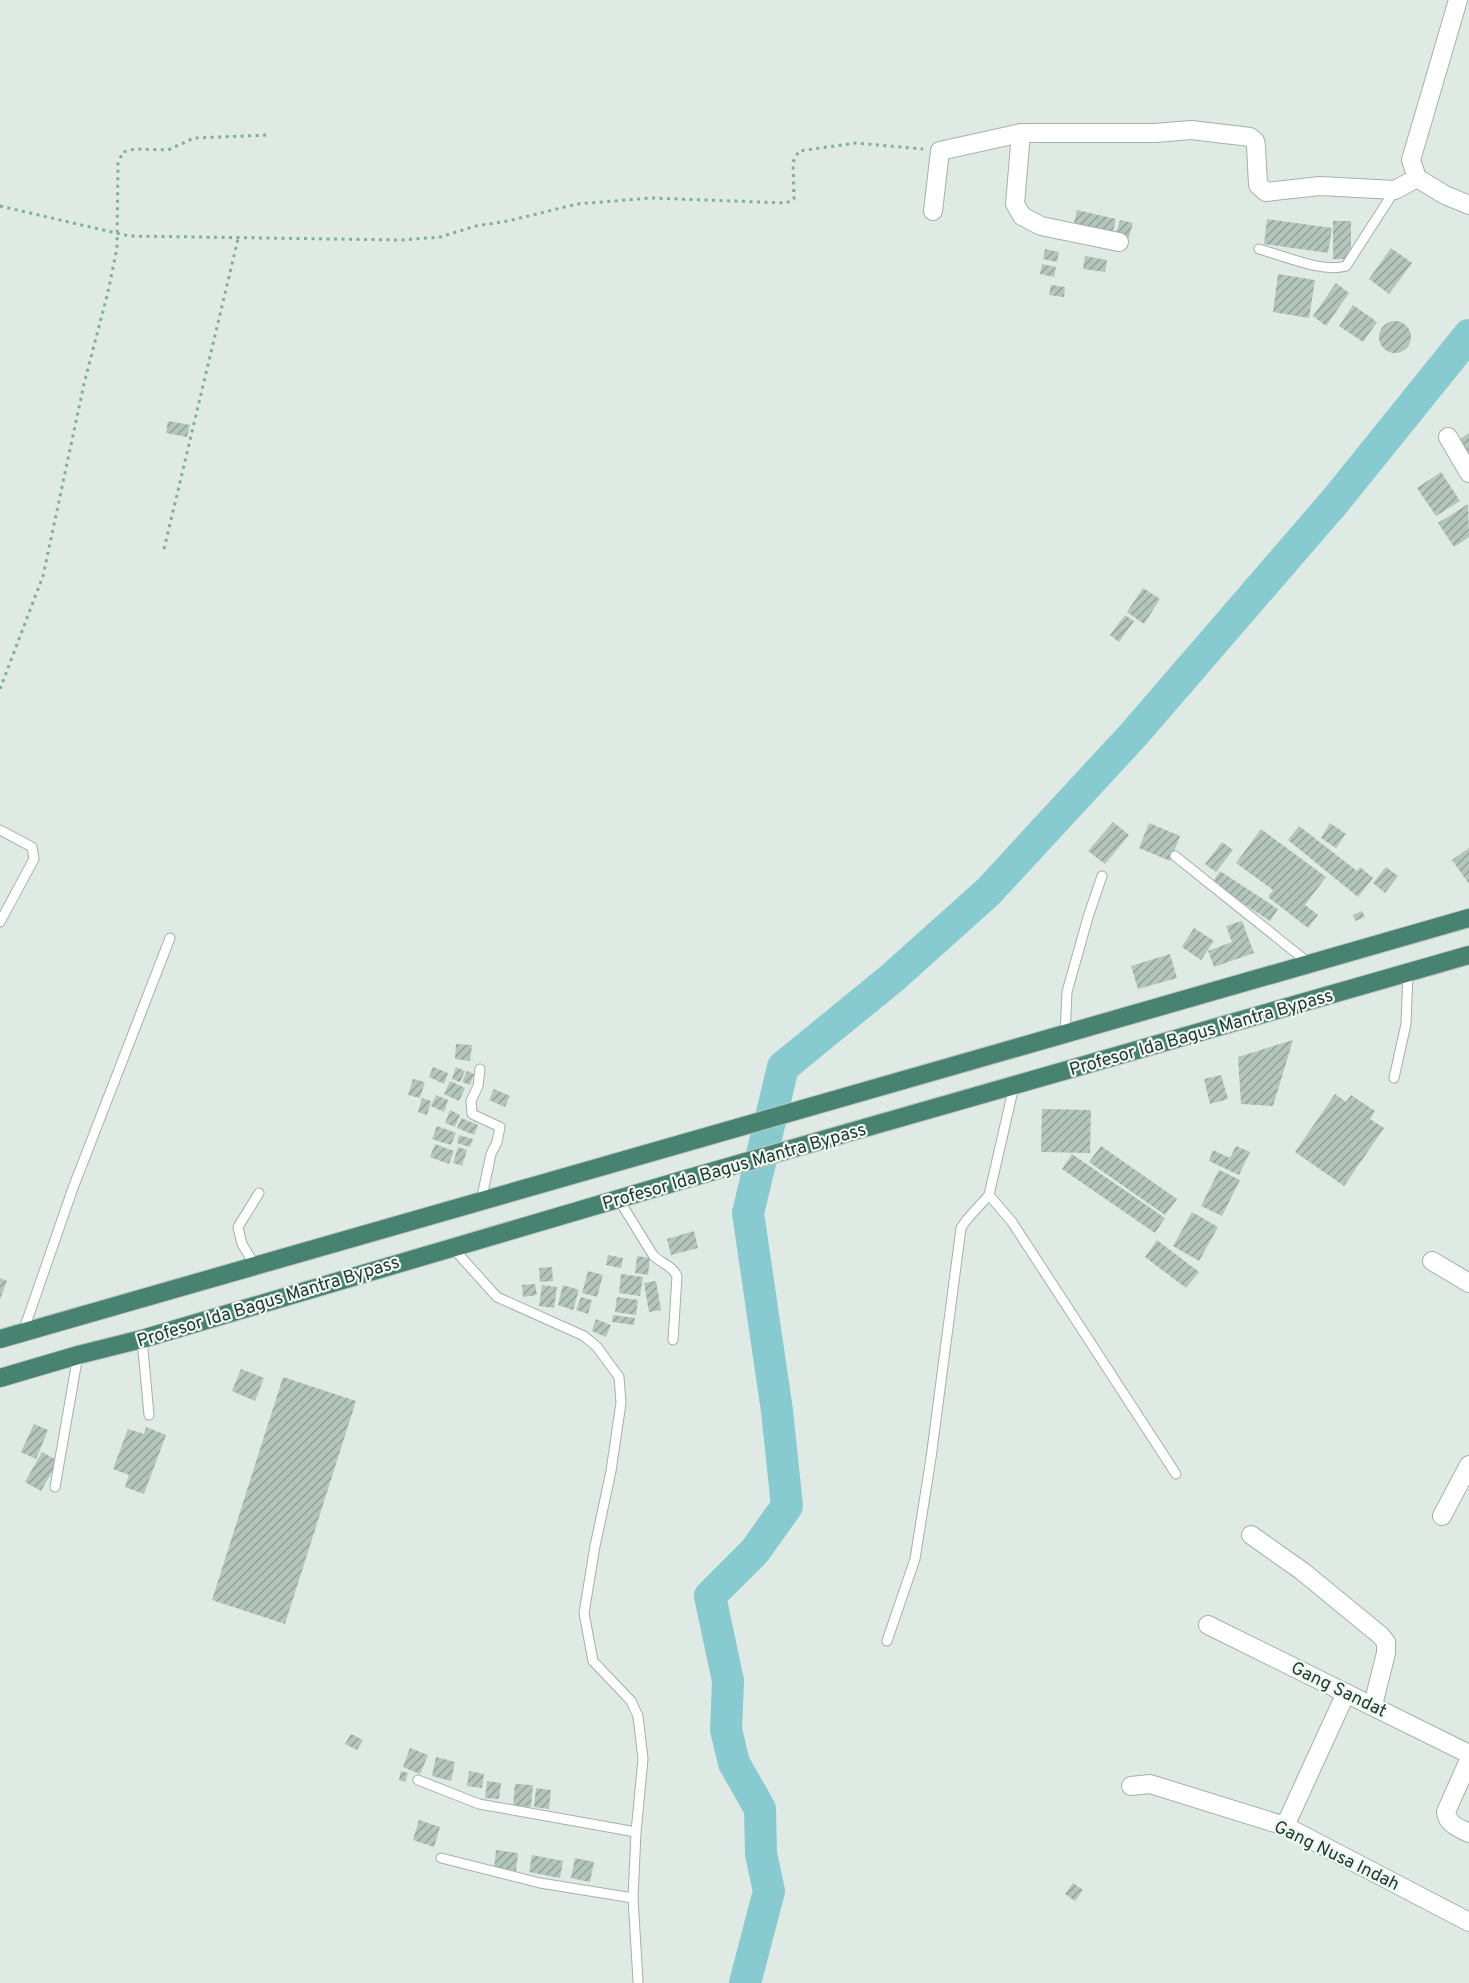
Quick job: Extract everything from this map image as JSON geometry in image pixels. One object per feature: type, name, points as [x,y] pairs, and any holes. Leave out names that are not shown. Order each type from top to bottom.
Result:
[{"type":"highway","name":"Profesor Ida Bagus Mantra Bypass","points":[[0,1339],[1469,918]]},
{"type":"highway","name":"Profesor Ida Bagus Mantra Bypass","points":[[0,1378],[78,1354],[142,1339],[686,1179],[1469,955]]},
{"type":"street","points":[[1458,0],[1411,160],[1417,178],[1445,195],[1468,203]]},
{"type":"street","points":[[933,212],[940,151],[1021,133],[1155,133],[1191,130],[1250,137],[1255,141],[1258,185],[1266,192],[1320,186],[1395,190],[1417,178]]},
{"type":"street","points":[[1021,133],[1015,204],[1022,216],[1041,226],[1119,242]]},
{"type":"street","points":[[1448,437],[1469,473]]},
{"type":"street","points":[[1432,1261],[1469,1283]]},
{"type":"street","points":[[1442,1516],[1469,1465]]},
{"type":"street","points":[[1251,1535],[1302,1571],[1386,1642],[1386,1653],[1373,1706]]},
{"type":"street","name":"Gang Sandat","points":[[1208,1625],[1469,1754]]},
{"type":"street","points":[[1286,1827],[1346,1693]]},
{"type":"street","points":[[1469,1760],[1447,1807],[1446,1817],[1451,1823],[1469,1833]]},
{"type":"street","name":"Gang Nusa Indah","points":[[1131,1786],[1150,1784],[1286,1827],[1469,1922]]},
{"type":"lane","points":[[1259,249],[1315,265],[1336,269],[1346,266],[1395,190]]},
{"type":"lane","points":[[0,830],[32,847],[34,859],[0,922]]},
{"type":"lane","points":[[1176,856],[1310,964]]},
{"type":"lane","points":[[1065,1035],[1067,992],[1088,916],[1102,876]]},
{"type":"lane","points":[[23,1332],[73,1188],[170,938]]},
{"type":"lane","points":[[1394,1078],[1406,1024],[1408,972]]},
{"type":"lane","points":[[480,1069],[478,1086],[471,1101],[472,1114],[500,1127],[497,1142],[491,1154],[481,1201]]},
{"type":"lane","points":[[887,1641],[915,1559],[931,1458],[961,1227],[989,1195],[1014,1086]]},
{"type":"lane","points":[[256,1267],[242,1244],[237,1227],[260,1193]]},
{"type":"lane","points":[[989,1195],[1012,1222],[1176,1474]]},
{"type":"lane","points":[[619,1200],[653,1255],[675,1271],[677,1276],[673,1340]]},
{"type":"lane","points":[[452,1247],[497,1297],[584,1336],[597,1347],[619,1377],[621,1403],[611,1471],[584,1612],[593,1661],[631,1701],[638,1716],[643,1759],[633,1898],[638,1981]]},
{"type":"lane","points":[[142,1339],[149,1415]]},
{"type":"lane","points":[[55,1487],[78,1354]]},
{"type":"lane","points":[[418,1780],[479,1804],[636,1832]]},
{"type":"lane","points":[[441,1858],[540,1883],[633,1898]]},
{"type":"path","points":[[0,689],[43,576],[51,545],[84,384],[117,248],[118,163],[123,152],[135,149],[168,150],[194,138],[268,135]]},
{"type":"path","points":[[0,206],[129,236],[402,240],[440,237],[476,226],[508,221],[577,204],[651,198],[786,203],[794,199],[793,162],[799,151],[856,143],[940,151]]},
{"type":"path","points":[[164,549],[238,239]]},
{"type":"building","points":[[1077,210],[1116,219],[1112,236],[1073,227]]},
{"type":"building","points":[[1267,219],[1332,228],[1328,253],[1264,244]]},
{"type":"building","points":[[1120,220],[1133,223],[1128,240],[1115,236]]},
{"type":"building","points":[[1333,221],[1351,221],[1351,259],[1333,259]]},
{"type":"building","points":[[1391,248],[1412,263],[1389,294],[1369,279]]},
{"type":"building","points":[[1045,249],[1059,252],[1057,262],[1043,259]]},
{"type":"building","points":[[1085,256],[1107,260],[1105,272],[1083,269]]},
{"type":"building","points":[[1042,264],[1056,267],[1054,277],[1040,274]]},
{"type":"building","points":[[1278,274],[1315,280],[1309,318],[1273,312]]},
{"type":"building","points":[[1336,283],[1349,293],[1326,326],[1313,316]]},
{"type":"building","points":[[1051,285],[1065,287],[1064,297],[1049,295]]},
{"type":"building","points":[[1353,305],[1377,322],[1363,342],[1339,326]]},
{"type":"building","points":[[1395,321],[1406,326],[1411,337],[1406,348],[1395,353],[1384,348],[1379,337],[1384,326]]},
{"type":"building","points":[[168,421],[190,425],[187,437],[166,433]]},
{"type":"building","points":[[1469,433],[1469,468],[1453,444]]},
{"type":"building","points":[[1441,472],[1460,501],[1436,516],[1417,488]]},
{"type":"building","points":[[1468,504],[1469,537],[1454,547],[1438,523]]},
{"type":"building","points":[[1143,588],[1160,599],[1144,624],[1127,612]]},
{"type":"building","points":[[1125,615],[1134,621],[1119,642],[1110,635]]},
{"type":"building","points":[[1113,822],[1129,835],[1105,864],[1088,851]]},
{"type":"building","points":[[1149,823],[1180,836],[1170,861],[1139,848]]},
{"type":"building","points":[[1330,823],[1346,834],[1336,848],[1321,838]]},
{"type":"building","points":[[1299,826],[1357,871],[1360,867],[1373,878],[1358,897],[1288,840]]},
{"type":"building","points":[[1261,829],[1326,877],[1305,905],[1318,915],[1308,928],[1268,897],[1273,890],[1236,863]]},
{"type":"building","points":[[1222,842],[1233,850],[1216,872],[1205,864]]},
{"type":"building","points":[[1469,848],[1469,884],[1452,860]]},
{"type":"building","points":[[1386,867],[1398,876],[1385,893],[1373,883]]},
{"type":"building","points":[[1220,871],[1278,909],[1270,921],[1212,883]]},
{"type":"building","points":[[1362,911],[1365,917],[1355,921],[1353,915]]},
{"type":"building","points":[[1242,921],[1254,953],[1214,967],[1208,951],[1232,942],[1226,926]]},
{"type":"building","points":[[1194,928],[1214,941],[1201,960],[1182,947]]},
{"type":"building","points":[[1170,954],[1177,978],[1138,989],[1131,966]]},
{"type":"building","points":[[1293,1040],[1273,1106],[1241,1104],[1238,1057]]},
{"type":"building","points":[[456,1044],[472,1045],[470,1061],[455,1059]]},
{"type":"building","points":[[433,1067],[448,1073],[444,1084],[429,1077]]},
{"type":"building","points":[[456,1067],[465,1071],[460,1082],[452,1079]]},
{"type":"building","points":[[467,1071],[474,1074],[470,1085],[462,1082]]},
{"type":"building","points":[[1221,1075],[1228,1099],[1210,1104],[1204,1079]]},
{"type":"building","points":[[413,1079],[425,1082],[420,1098],[408,1095]]},
{"type":"building","points":[[450,1081],[465,1088],[459,1101],[444,1094]]},
{"type":"building","points":[[494,1089],[510,1096],[505,1107],[489,1100]]},
{"type":"building","points":[[1335,1094],[1346,1102],[1351,1095],[1375,1111],[1370,1119],[1384,1128],[1344,1186],[1295,1152]]},
{"type":"building","points":[[436,1095],[448,1100],[444,1112],[431,1106]]},
{"type":"building","points":[[422,1098],[431,1101],[427,1115],[418,1112]]},
{"type":"building","points":[[1042,1109],[1091,1110],[1090,1153],[1041,1152]]},
{"type":"building","points":[[450,1110],[460,1115],[455,1127],[445,1123]]},
{"type":"building","points":[[461,1118],[478,1125],[474,1135],[457,1128]]},
{"type":"building","points":[[437,1126],[456,1133],[451,1145],[432,1139]]},
{"type":"building","points":[[459,1135],[473,1139],[470,1147],[457,1143]]},
{"type":"building","points":[[435,1144],[454,1151],[449,1164],[430,1157]]},
{"type":"building","points":[[1101,1146],[1177,1199],[1165,1215],[1089,1162]]},
{"type":"building","points":[[1236,1146],[1250,1152],[1239,1175],[1209,1161],[1213,1150],[1230,1158]]},
{"type":"building","points":[[458,1147],[467,1150],[462,1166],[453,1163]]},
{"type":"building","points":[[1072,1154],[1165,1218],[1155,1233],[1062,1169]]},
{"type":"building","points":[[1219,1170],[1240,1180],[1222,1216],[1201,1206]]},
{"type":"building","points":[[1192,1212],[1218,1227],[1199,1261],[1173,1246]]},
{"type":"building","points":[[694,1231],[698,1248],[671,1255],[667,1239]]},
{"type":"building","points":[[1157,1240],[1199,1272],[1186,1288],[1145,1257]]},
{"type":"building","points":[[608,1255],[623,1258],[621,1268],[606,1265]]},
{"type":"building","points":[[637,1256],[650,1258],[648,1275],[635,1273]]},
{"type":"building","points":[[552,1267],[553,1281],[540,1282],[539,1268]]},
{"type":"building","points":[[588,1271],[603,1275],[597,1297],[582,1293]]},
{"type":"building","points":[[621,1274],[643,1277],[640,1296],[619,1293]]},
{"type":"building","points":[[0,1278],[7,1281],[0,1299]]},
{"type":"building","points":[[656,1281],[661,1310],[649,1312],[644,1283]]},
{"type":"building","points":[[535,1284],[537,1295],[523,1297],[522,1285]]},
{"type":"building","points":[[542,1285],[557,1287],[554,1308],[539,1306]]},
{"type":"building","points":[[563,1285],[579,1290],[573,1310],[558,1305]]},
{"type":"building","points":[[581,1297],[592,1300],[588,1314],[576,1310]]},
{"type":"building","points":[[617,1297],[638,1300],[636,1315],[615,1312]]},
{"type":"building","points":[[613,1315],[635,1318],[634,1325],[612,1322]]},
{"type":"building","points":[[596,1319],[611,1325],[606,1337],[592,1331]]},
{"type":"building","points":[[241,1369],[264,1378],[255,1401],[232,1391]]},
{"type":"building","points":[[283,1377],[356,1401],[285,1624],[212,1600]]},
{"type":"building","points":[[34,1424],[48,1430],[36,1459],[21,1452]]},
{"type":"building","points":[[146,1427],[166,1435],[144,1494],[125,1487],[129,1475],[113,1469],[128,1429],[144,1434]]},
{"type":"building","points":[[42,1452],[58,1461],[41,1491],[25,1482]]},
{"type":"building","points":[[351,1734],[363,1740],[357,1750],[345,1744]]},
{"type":"building","points":[[410,1748],[428,1755],[420,1774],[403,1767]]},
{"type":"building","points":[[436,1757],[455,1762],[451,1781],[432,1776]]},
{"type":"building","points":[[401,1771],[408,1773],[405,1782],[399,1780]]},
{"type":"building","points":[[469,1771],[484,1774],[482,1788],[467,1786]]},
{"type":"building","points":[[487,1781],[501,1783],[499,1799],[485,1798]]},
{"type":"building","points":[[515,1784],[533,1785],[531,1807],[513,1806]]},
{"type":"building","points":[[536,1788],[551,1790],[549,1809],[534,1807]]},
{"type":"building","points":[[419,1820],[440,1827],[434,1847],[413,1840]]},
{"type":"building","points":[[496,1850],[518,1853],[516,1871],[494,1869]]},
{"type":"building","points":[[532,1855],[563,1861],[560,1878],[529,1872]]},
{"type":"building","points":[[575,1858],[594,1862],[590,1882],[571,1878]]},
{"type":"building","points":[[1073,1883],[1083,1890],[1075,1901],[1065,1894]]},
{"type":"waterway","points":[[745,1983],[769,1891],[761,1854],[760,1809],[734,1763],[726,1730],[728,1681],[710,1596],[755,1551],[787,1506],[777,1411],[748,1213],[783,1067],[892,978],[988,892],[1134,734],[1336,500],[1469,335]]}]
